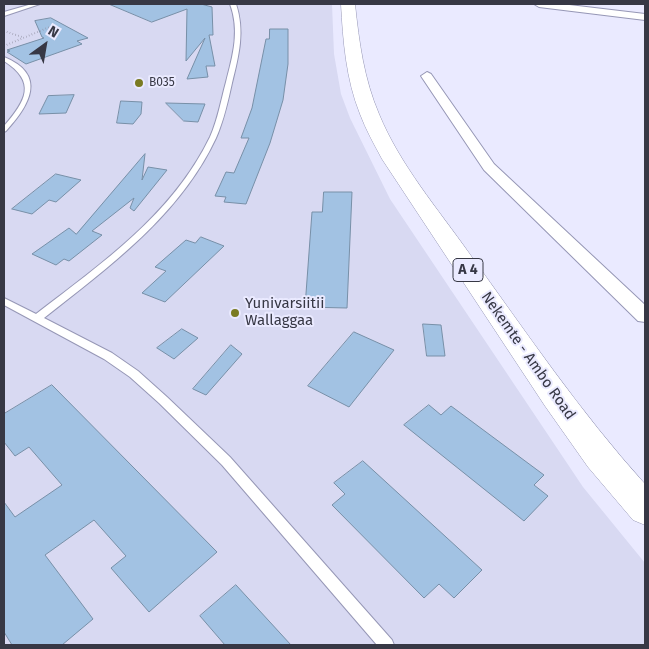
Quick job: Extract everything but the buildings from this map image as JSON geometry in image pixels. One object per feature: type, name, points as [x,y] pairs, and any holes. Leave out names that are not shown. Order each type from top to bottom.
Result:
[{"type":"highway","name":"Nekemte - Ambo Road","points":[[348,4],[356,76],[371,119],[392,159],[556,398],[600,457],[645,509]]},
{"type":"street","points":[[539,4],[645,18]]},
{"type":"street","points":[[427,76],[493,171],[645,316]]},
{"type":"lane","points":[[4,14],[37,4]]},
{"type":"lane","points":[[37,318],[146,230],[194,171],[215,132],[236,56],[238,33],[233,4]]},
{"type":"lane","points":[[4,59],[21,70],[27,78],[29,88],[21,109],[4,130]]},
{"type":"lane","points":[[4,301],[108,356],[134,374],[163,400],[226,461],[387,645]]},
{"type":"path","points":[[4,46],[43,28],[52,26],[55,28]]},
{"type":"path","points":[[4,31],[22,37]]},
{"type":"shaded area","name":"Yunivarsiitii Wallaggaa","points":[[4,4],[332,4],[334,54],[341,94],[350,118],[390,199],[583,487],[645,563],[645,645],[4,645]]},
{"type":"place","name":"B035","points":[[139,83]]},
{"type":"place","name":"Yunivarsiitii Wallaggaa","points":[[235,313]]}]
